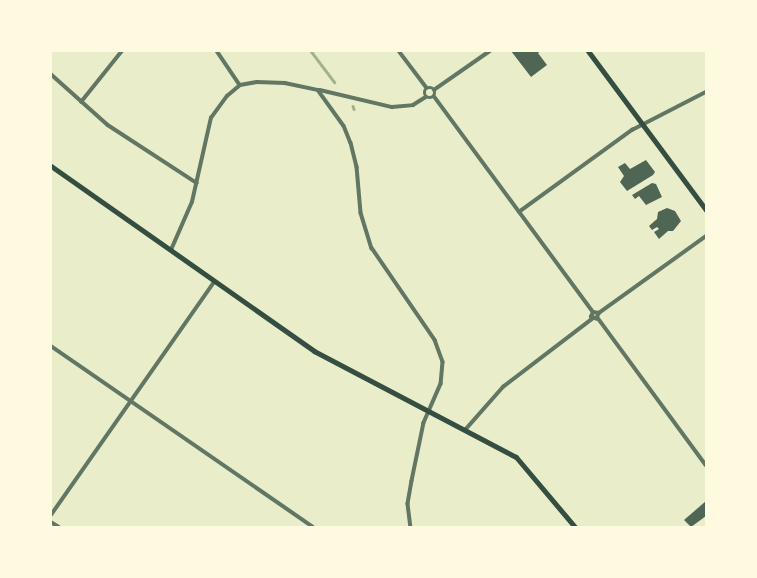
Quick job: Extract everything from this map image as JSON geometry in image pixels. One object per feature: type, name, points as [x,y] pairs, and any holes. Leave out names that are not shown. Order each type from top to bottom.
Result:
[{"type":"main road","points":[[589,51],[706,210]]},
{"type":"main road","points":[[51,166],[330,361],[516,457],[575,527]]},
{"type":"street","points":[[80,102],[122,51]]},
{"type":"street","points":[[217,51],[240,86]]},
{"type":"street","points":[[399,51],[427,88],[435,90]]},
{"type":"street","points":[[490,51],[435,90],[434,96],[706,465]]},
{"type":"street","points":[[51,74],[80,102],[135,145],[197,183]]},
{"type":"street","points":[[171,250],[197,183],[211,118],[227,96],[240,86],[272,81],[392,107],[413,105],[426,97],[434,96]]},
{"type":"street","points":[[426,97],[427,88]]},
{"type":"street","points":[[318,90],[344,126],[351,142],[357,167],[361,213],[372,248],[440,350],[443,375],[424,424],[408,504],[411,527]]},
{"type":"street","points":[[519,212],[642,125],[706,92]]},
{"type":"street","points":[[466,429],[503,387],[596,315],[706,236]]},
{"type":"street","points":[[59,527],[51,522],[51,515],[214,282]]},
{"type":"street","points":[[51,346],[313,527]]},
{"type":"building","points":[[511,51],[541,51],[538,53],[547,65],[531,77]]},
{"type":"building","points":[[646,160],[655,172],[627,191],[620,182],[624,176],[618,167],[625,163],[630,169]]},
{"type":"building","points":[[652,183],[656,184],[662,197],[646,205],[639,196],[635,199],[632,195]]},
{"type":"building","points":[[667,208],[675,211],[681,221],[673,231],[668,231],[659,239],[654,232],[659,229],[657,227],[652,230],[649,226],[657,219],[658,212]]},
{"type":"building","points":[[706,501],[706,516],[691,527],[684,520]]},
{"type":"waterway","points":[[311,51],[334,82]]}]
